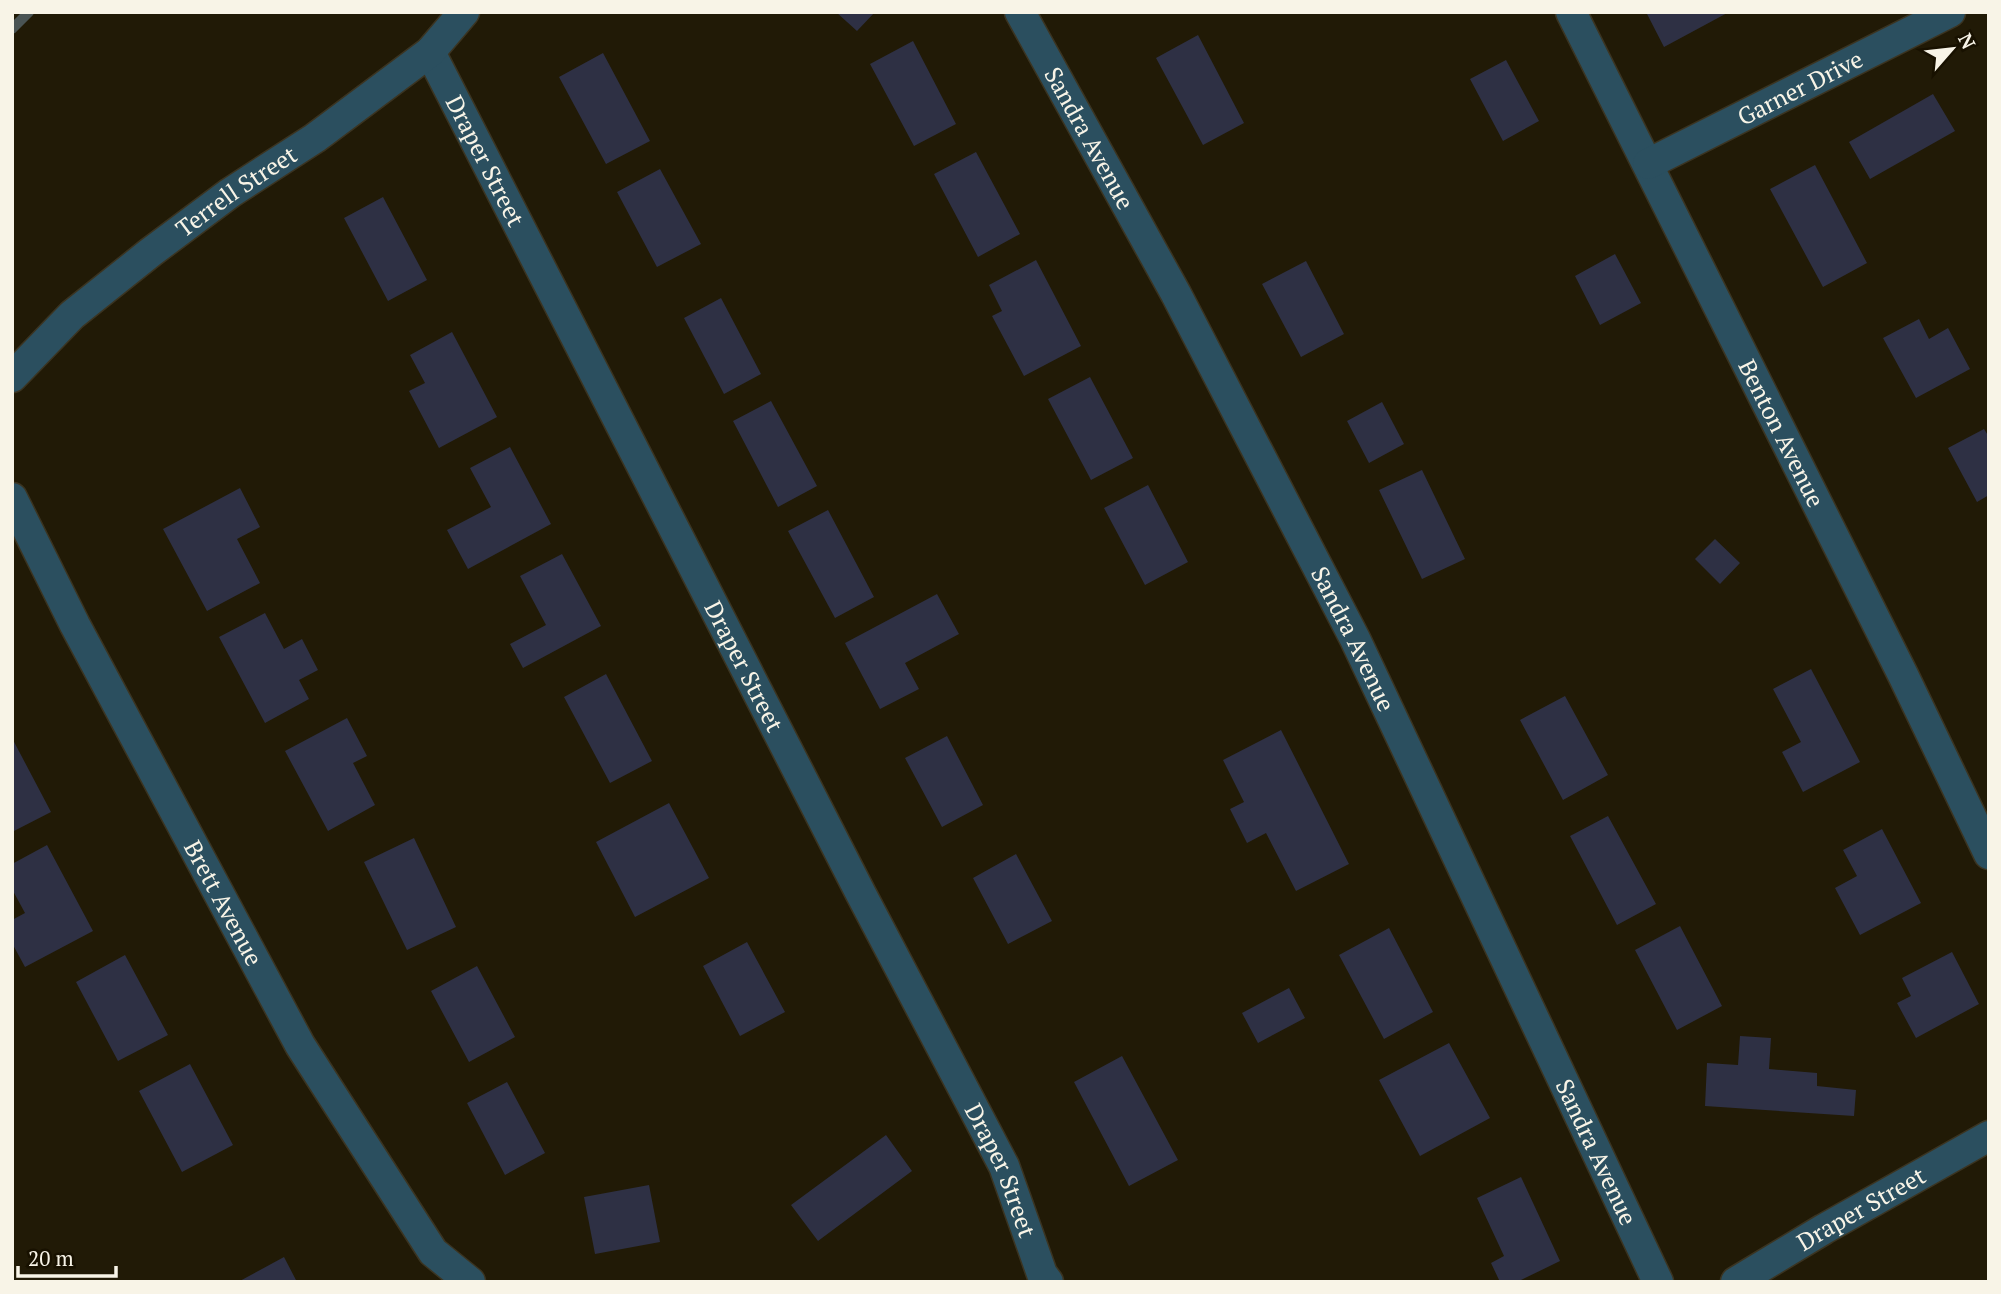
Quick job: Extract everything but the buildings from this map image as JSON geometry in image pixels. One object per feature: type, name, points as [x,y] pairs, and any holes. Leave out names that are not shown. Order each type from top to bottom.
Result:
[{"type":"street","name":"Terrell Street","points":[[12,377],[72,315],[150,252],[230,193],[315,138],[430,52],[464,12]]},
{"type":"street","name":"Sandra Avenue","points":[[1020,12],[1176,293],[1355,639],[1658,1282]]},
{"type":"street","name":"Benton Avenue","points":[[1571,12],[1897,662],[1989,854]]},
{"type":"street","name":"Garner Drive","points":[[1648,164],[1950,12]]},
{"type":"street","name":"Draper Street","points":[[430,52],[854,881],[1004,1166],[1039,1279]]},
{"type":"street","name":"Brett Avenue","points":[[12,498],[75,625],[300,1045],[433,1252],[470,1282]]},
{"type":"street","name":"Draper Street","points":[[1736,1282],[1824,1228],[1989,1136]]},
{"type":"waterway","points":[[12,29],[29,12]]}]
